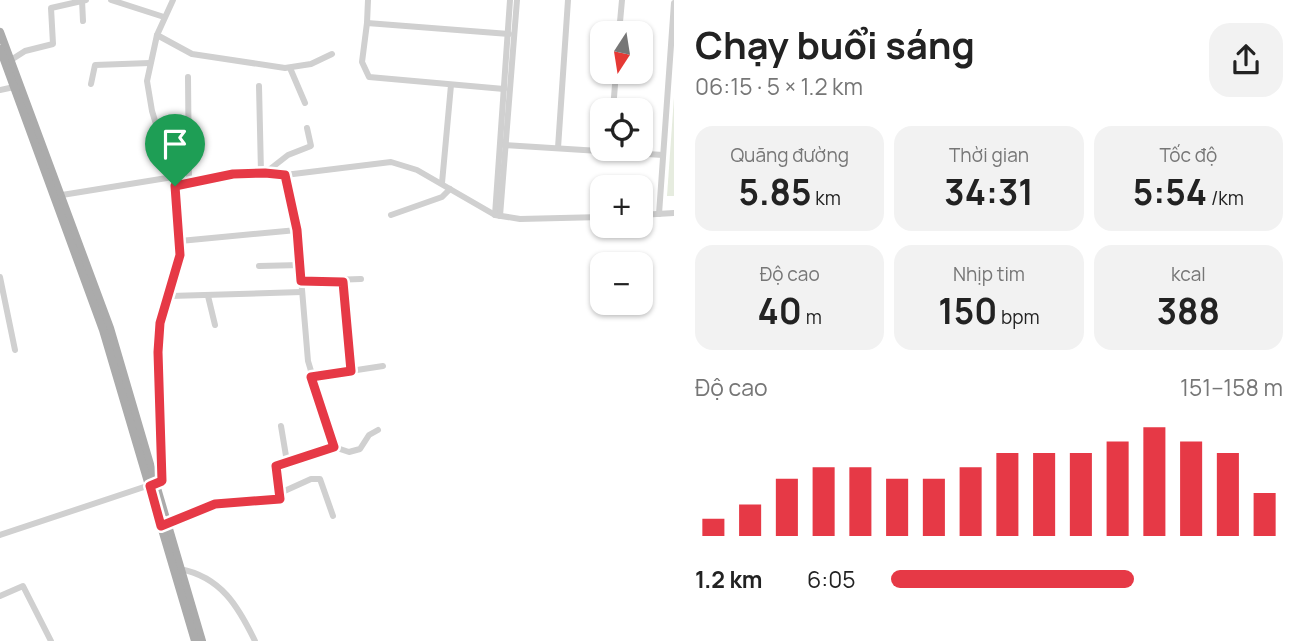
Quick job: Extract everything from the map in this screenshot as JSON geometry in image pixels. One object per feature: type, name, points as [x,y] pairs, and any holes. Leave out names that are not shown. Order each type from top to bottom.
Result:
[{"type":"main road","points":[[0,32],[110,328],[195,641]]},
{"type":"main road","points":[[0,49],[92,296],[153,484]]},
{"type":"main road","points":[[177,569],[202,641]]},
{"type":"street","points":[[11,60],[25,51],[51,46],[50,10],[84,0],[83,21]]},
{"type":"street","points":[[111,0],[164,17]]},
{"type":"street","points":[[0,535],[162,481],[157,376],[160,323],[170,296],[180,241],[175,186],[148,94],[150,63],[157,35],[173,0]]},
{"type":"street","points":[[368,0],[362,62],[369,77],[504,89]]},
{"type":"street","points":[[498,215],[511,35],[510,0]]},
{"type":"street","points":[[503,145],[504,89],[517,0]]},
{"type":"street","points":[[558,148],[568,0]]},
{"type":"street","points":[[620,21],[622,0]]},
{"type":"street","points":[[659,214],[674,3]]},
{"type":"street","points":[[367,23],[511,35]]},
{"type":"street","points":[[157,35],[192,54],[290,68],[332,54]]},
{"type":"street","points":[[91,84],[95,65],[150,63]]},
{"type":"street","points":[[290,68],[304,103]]},
{"type":"street","points":[[188,77],[189,182]]},
{"type":"street","points":[[442,183],[451,85]]},
{"type":"street","points":[[0,90],[15,86]]},
{"type":"street","points":[[259,86],[263,173]]},
{"type":"street","points":[[263,173],[288,155],[311,146],[307,128]]},
{"type":"street","points":[[503,145],[590,149]]},
{"type":"street","points":[[653,154],[663,155]]},
{"type":"street","points":[[175,186],[263,173],[285,175],[391,162],[402,163],[498,215],[520,219],[590,217]]},
{"type":"street","points":[[285,175],[297,230],[311,377],[334,447]]},
{"type":"street","points":[[62,195],[173,177]]},
{"type":"street","points":[[391,215],[442,197],[450,189]]},
{"type":"street","points":[[653,214],[674,213]]},
{"type":"street","points":[[180,241],[297,230]]},
{"type":"street","points":[[259,267],[300,265]]},
{"type":"street","points":[[0,277],[15,350]]},
{"type":"street","points":[[301,281],[343,282],[361,279]]},
{"type":"street","points":[[343,282],[351,371]]},
{"type":"street","points":[[170,296],[302,292]]},
{"type":"street","points":[[208,296],[215,326]]},
{"type":"street","points":[[311,377],[383,366]]},
{"type":"street","points":[[281,426],[287,462]]},
{"type":"street","points":[[164,523],[223,502],[280,499],[276,466],[334,447],[349,452],[360,449],[369,435],[378,430]]},
{"type":"street","points":[[280,494],[311,479],[320,479],[333,516]]},
{"type":"street","points":[[177,569],[206,576],[222,588],[242,614],[255,641]]},
{"type":"street","points":[[0,596],[23,586],[51,641]]},
{"type":"shaded area","points":[[674,97],[674,196],[667,196]]},
{"type":"route","points":[[233,174],[285,175],[297,230],[301,281],[343,282],[351,371],[311,377],[335,443],[334,447],[332,450],[276,466],[280,499],[223,502],[167,521],[161,526],[150,486],[162,481],[158,435],[158,352],[160,323],[180,255],[175,186],[233,174]]}]
